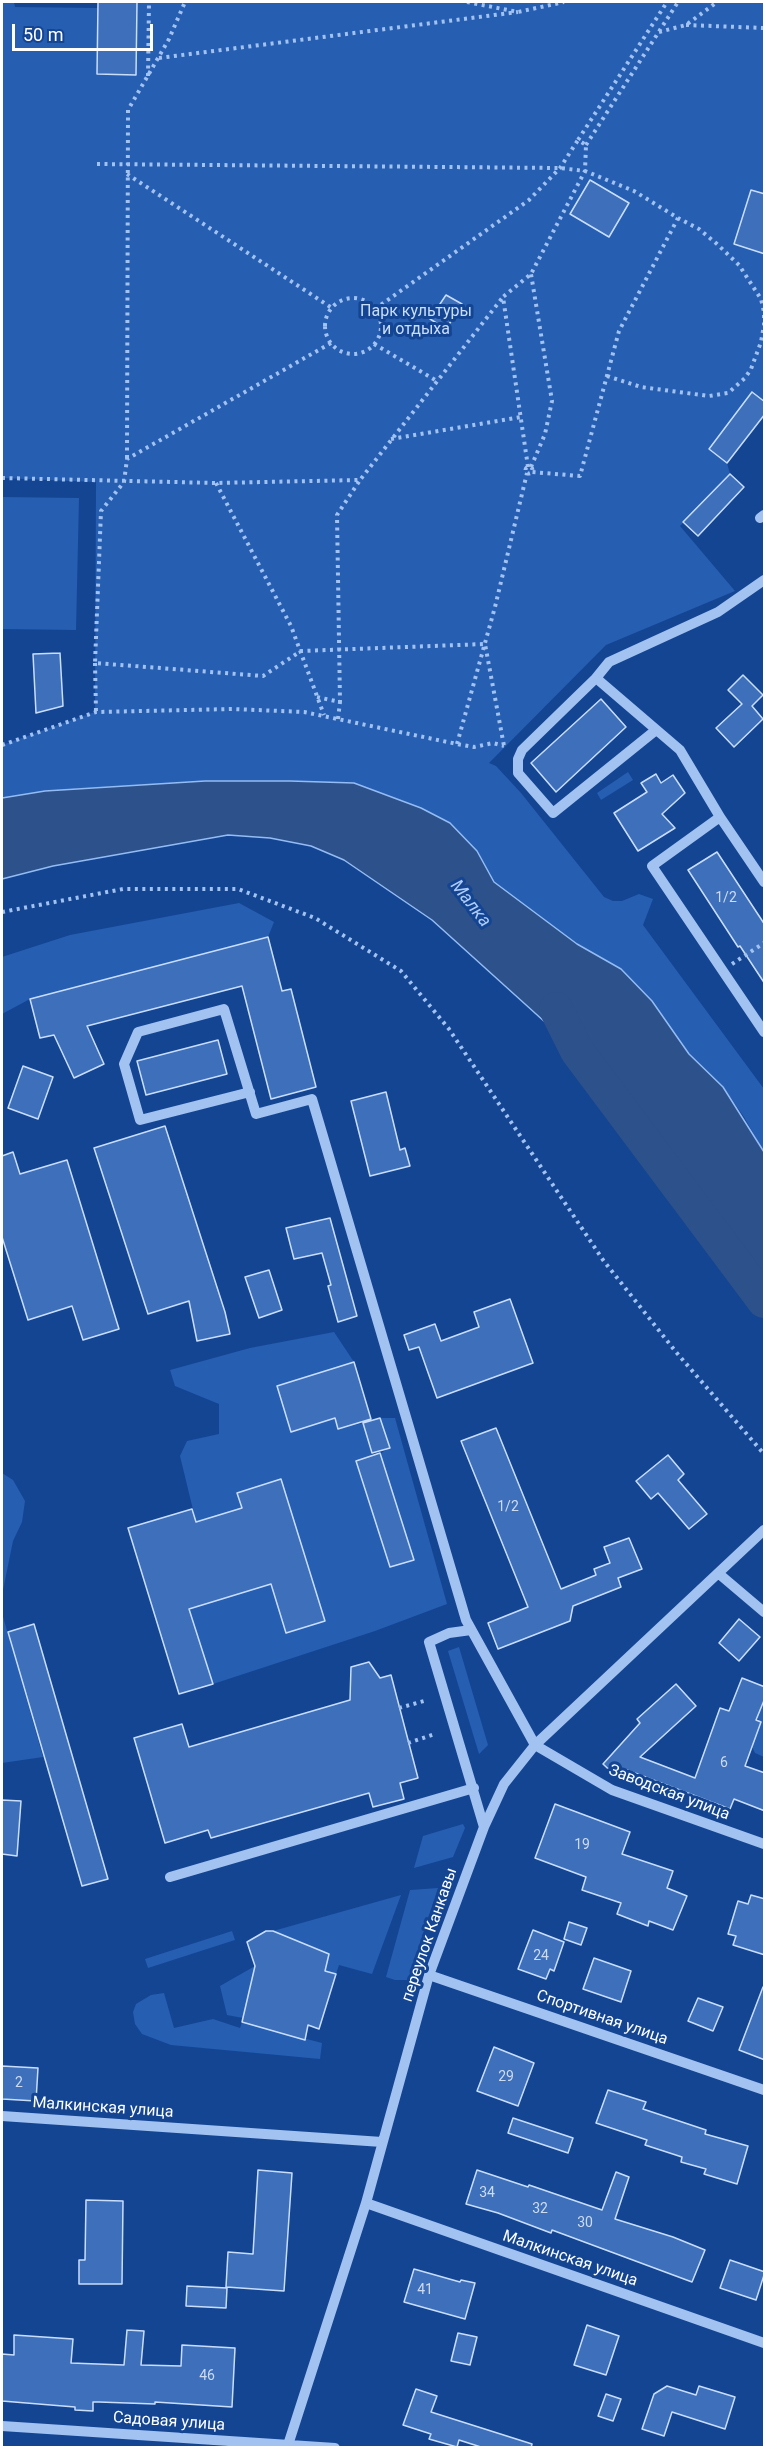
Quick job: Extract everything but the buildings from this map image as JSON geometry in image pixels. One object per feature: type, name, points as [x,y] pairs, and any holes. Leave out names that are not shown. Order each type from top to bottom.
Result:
[{"type":"street","points":[[656,730],[553,813],[518,773],[518,759],[522,750],[596,678],[609,662],[718,612],[765,580]]},
{"type":"street","points":[[596,678],[680,750],[720,817],[765,882]]},
{"type":"street","points":[[720,817],[652,866],[765,1032]]},
{"type":"street","points":[[250,1092],[140,1120],[124,1064],[138,1032],[224,1009],[250,1092],[256,1114],[312,1099],[459,1597],[471,1630],[535,1745]]},
{"type":"street","name":"переулок Канкавы","points":[[288,2446],[366,2203],[429,1975],[484,1827],[504,1784],[535,1745],[765,1530]]},
{"type":"street","points":[[718,1573],[765,1612]]},
{"type":"street","points":[[471,1630],[449,1633],[429,1642],[484,1827]]},
{"type":"street","name":"Заводская улица","points":[[535,1745],[612,1790],[765,1844]]},
{"type":"street","points":[[170,1877],[474,1788]]},
{"type":"street","name":"Спортивная улица","points":[[429,1975],[765,2090]]},
{"type":"street","name":"Малкинская улица","points":[[2,2116],[382,2142]]},
{"type":"street","name":"Малкинская улица","points":[[366,2203],[765,2343]]},
{"type":"street","name":"Садовая улица","points":[[2,2426],[335,2448]]},
{"type":"path","points":[[147,79],[149,2]]},
{"type":"path","points":[[96,712],[95,663],[101,511],[124,482],[127,459],[128,110],[147,79],[185,2]]},
{"type":"path","points":[[467,2],[518,12]]},
{"type":"path","points":[[158,58],[518,12],[564,2]]},
{"type":"path","points":[[375,309],[529,200],[560,168],[667,2]]},
{"type":"path","points":[[338,719],[340,702],[337,515],[391,439],[503,297],[531,274],[585,171],[586,145],[678,2]]},
{"type":"path","points":[[686,25],[717,2]]},
{"type":"path","points":[[659,32],[686,25],[765,28]]},
{"type":"path","points":[[578,140],[586,145]]},
{"type":"path","points":[[97,164],[560,168],[585,171],[634,190],[699,229],[739,265],[760,299],[764,312],[764,326],[761,342],[750,369],[745,378],[728,393],[709,396],[641,387],[607,376]]},
{"type":"path","points":[[127,174],[332,308]]},
{"type":"path","points":[[530,470],[580,476],[619,331],[678,218]]},
{"type":"path","points":[[457,744],[530,470],[545,434],[552,401],[531,274]]},
{"type":"path","points":[[503,297],[530,470]]},
{"type":"path","points":[[354,298],[369,303],[380,317],[381,327],[374,344],[368,350],[352,354],[337,349],[331,343],[325,326],[332,308],[346,299],[354,298]]},
{"type":"path","points":[[127,459],[331,343]]},
{"type":"path","points":[[374,344],[437,381]]},
{"type":"path","points":[[391,439],[521,417]]},
{"type":"path","points":[[2,478],[216,483],[360,480]]},
{"type":"path","points":[[216,483],[266,576],[301,651],[324,716]]},
{"type":"path","points":[[95,663],[263,676],[301,651],[485,644]]},
{"type":"path","points":[[485,644],[504,746]]},
{"type":"path","points":[[316,697],[340,702]]},
{"type":"path","points":[[2,745],[96,712],[233,709],[304,712],[474,747],[493,743],[522,750]]},
{"type":"path","points":[[2,912],[123,889],[238,889],[315,918],[401,971],[449,1029],[603,1260],[676,1352],[765,1454]]},
{"type":"path","points":[[722,971],[765,943]]},
{"type":"path","points":[[399,1708],[424,1701]]},
{"type":"path","points":[[408,1743],[435,1734]]},
{"type":"green space","name":"Парк культуры и отдыха","points":[[2,2],[14,2],[15,7],[98,8],[97,74],[136,75],[137,2],[764,2],[764,402],[709,449],[727,463],[730,474],[680,526],[735,591],[606,645],[489,763],[496,766],[521,793],[604,897],[613,901],[622,901],[639,894],[653,899],[643,925],[764,1089],[764,1152],[723,1087],[689,1054],[652,1001],[621,969],[577,944],[494,882],[477,851],[450,823],[421,808],[354,783],[290,781],[205,781],[45,791],[2,798],[2,745],[95,712],[96,482],[2,478]]},
{"type":"green space","points":[[2,497],[79,498],[76,630],[2,629]]},
{"type":"green space","points":[[628,772],[633,780],[601,800],[597,793]]},
{"type":"green space","points":[[239,903],[274,922],[268,937],[30,999],[2,1014],[2,957],[70,935]]},
{"type":"green space","points":[[334,1332],[354,1362],[277,1386],[291,1432],[335,1418],[338,1429],[363,1423],[372,1456],[356,1462],[390,1567],[413,1559],[380,1454],[390,1447],[380,1418],[395,1418],[447,1604],[375,1631],[213,1684],[189,1609],[271,1584],[286,1633],[325,1621],[242,1508],[196,1522],[180,1456],[187,1441],[219,1434],[219,1404],[175,1386],[170,1370],[250,1348]]},
{"type":"green space","points":[[2,1473],[13,1480],[25,1501],[22,1522],[13,1541],[2,1595]]},
{"type":"green space","points":[[2,1613],[43,1757],[2,1763]]},
{"type":"green space","points":[[459,1647],[488,1745],[479,1754],[448,1651]]},
{"type":"green space","points":[[764,1701],[764,1757],[755,1753],[752,1747],[760,1722],[757,1717]]},
{"type":"green space","points":[[463,1824],[465,1828],[453,1857],[414,1868],[423,1836]]},
{"type":"green space","points":[[438,1888],[408,1980],[386,1977],[410,1890]]},
{"type":"green space","points":[[401,1895],[372,1974],[339,1965],[336,1974],[325,1971],[329,1954],[273,1931]]},
{"type":"green space","points":[[232,1931],[235,1940],[148,1968],[145,1959]]},
{"type":"green space","points":[[255,1966],[243,2018],[227,2015],[220,1986]]},
{"type":"green space","points":[[164,1993],[174,2028],[213,2019],[240,2028],[242,2022],[322,2043],[320,2059],[171,2045],[142,2034],[135,2024],[133,2012],[136,2004],[151,1995]]},
{"type":"water","points":[[205,781],[354,783],[421,808],[450,823],[477,851],[494,882],[577,944],[621,969],[652,1001],[689,1054],[723,1087],[764,1152],[764,1301],[577,1051],[432,920],[344,860],[311,846],[270,838],[228,835],[53,866],[2,879],[2,798],[45,791]]},
{"type":"waterway","name":"Малка","points":[[556,1009],[577,1051],[764,1301]]}]
